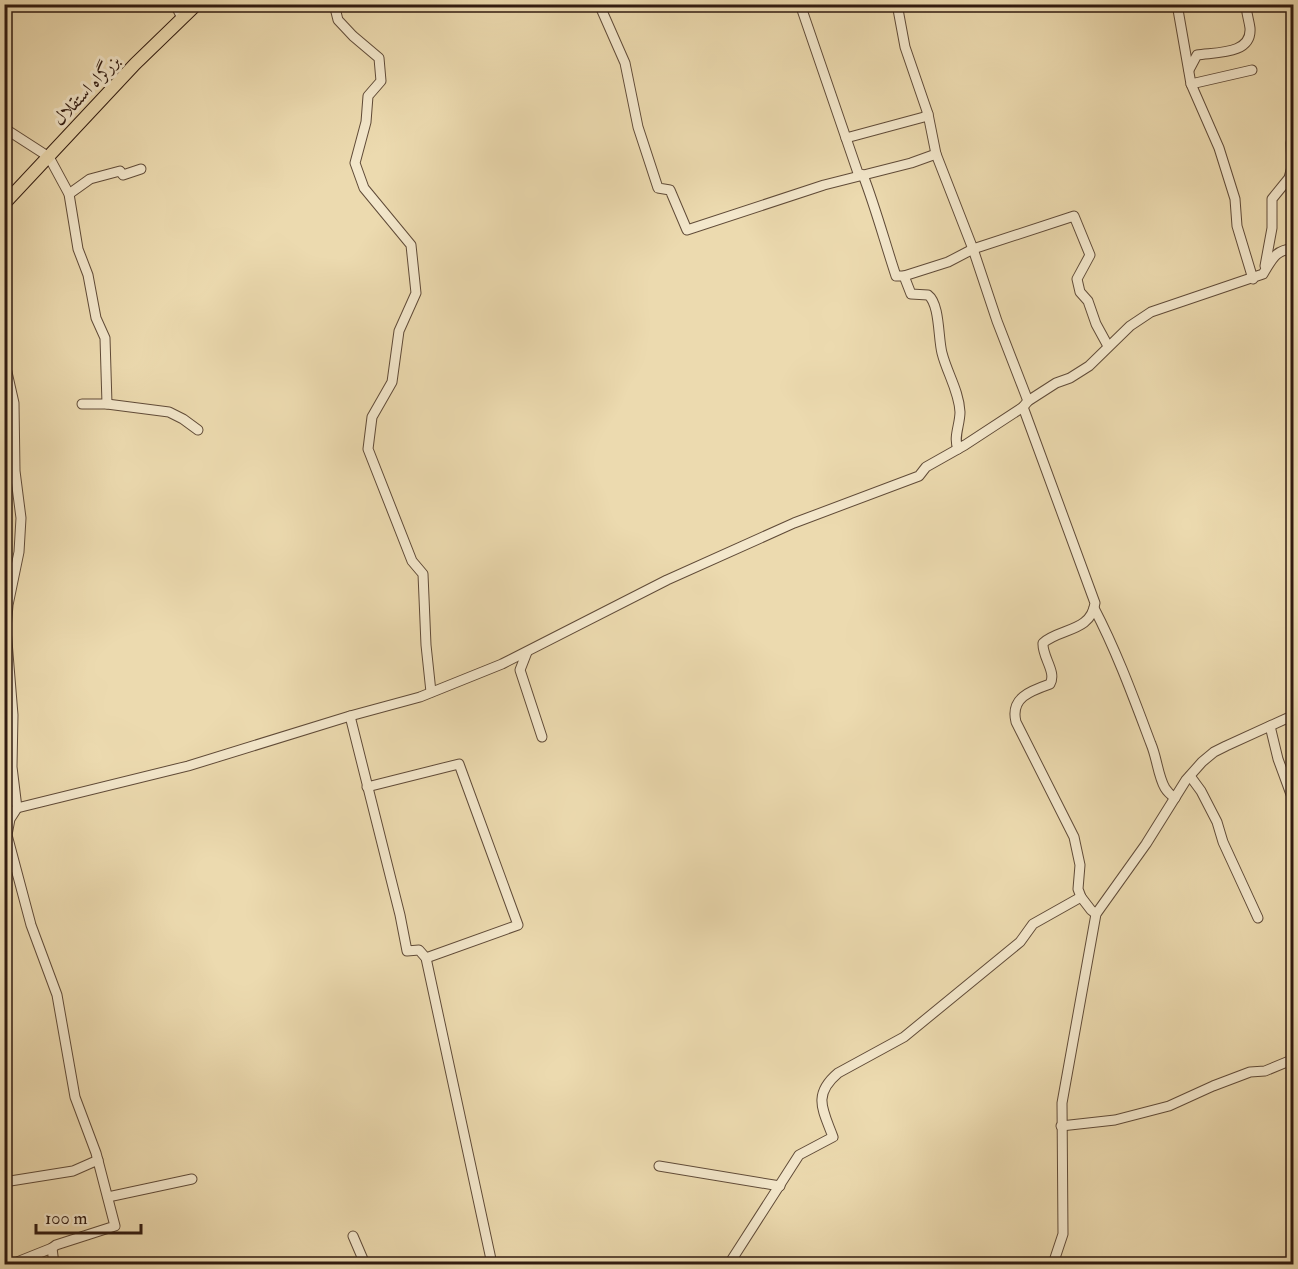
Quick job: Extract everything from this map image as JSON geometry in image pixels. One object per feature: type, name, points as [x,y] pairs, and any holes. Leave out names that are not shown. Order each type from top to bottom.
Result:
[{"type":"highway","name":"بزرگراه استقلال","points":[[4,204],[135,64],[197,4]]},
{"type":"street","points":[[175,4],[182,18]]},
{"type":"street","points":[[333,4],[338,20],[378,58],[381,81],[368,96],[366,122],[355,164],[364,188],[411,245],[416,293],[399,331],[392,381],[372,417],[368,449],[412,561],[423,574],[426,645],[431,692]]},
{"type":"street","points":[[599,4],[625,63],[638,127],[658,188],[669,190],[687,230],[836,182],[911,163],[936,154]]},
{"type":"street","points":[[800,4],[858,173],[862,176],[875,206],[896,276],[904,276],[948,262],[973,249],[1074,216],[1090,255],[1077,279],[1080,292],[1088,301],[1096,324],[1108,346]]},
{"type":"street","points":[[897,4],[904,47],[928,114],[936,154],[973,249],[1095,603],[1086,623],[1043,643],[1043,651],[1052,681],[1019,699],[1014,709],[1016,722],[1074,837],[1080,865],[1078,889],[1081,897],[1096,914]]},
{"type":"street","points":[[1177,4],[1191,84],[1219,148],[1235,199],[1236,226],[1252,279]]},
{"type":"street","points":[[1189,70],[1197,55],[1227,53],[1236,50],[1246,40],[1250,31],[1245,4]]},
{"type":"street","points":[[1191,84],[1252,70]]},
{"type":"street","points":[[846,138],[928,114]]},
{"type":"street","points":[[1263,274],[1272,228],[1272,199],[1289,178],[1292,167],[1293,124]]},
{"type":"street","points":[[4,128],[49,157],[69,194],[78,249],[88,275],[96,318],[105,338],[107,404]]},
{"type":"street","points":[[69,194],[90,179],[120,171],[123,175],[141,169]]},
{"type":"street","points":[[17,808],[188,766],[431,692],[527,652],[667,580],[794,523],[919,476],[926,467],[958,449],[1056,382],[1070,378],[1089,366],[1130,326],[1151,312],[1252,279],[1263,274],[1275,255],[1282,250],[1293,248]]},
{"type":"street","points":[[904,276],[911,294],[928,295],[934,302],[942,354],[958,397],[960,413],[956,444],[958,449]]},
{"type":"street","points":[[4,359],[14,403],[15,471],[21,518],[19,552],[8,605],[6,629],[13,715],[12,767],[17,808],[6,830],[31,925],[57,995],[75,1097],[98,1160],[114,1226],[12,1264]]},
{"type":"street","points":[[82,404],[107,404],[169,412],[198,430]]},
{"type":"street","points":[[1094,608],[1107,634],[1149,738],[1159,764],[1162,781],[1169,794],[1175,798]]},
{"type":"street","points":[[527,652],[520,670],[542,737]]},
{"type":"street","points":[[1053,1264],[1063,1234],[1062,1103],[1096,914],[1146,844],[1190,776],[1214,752],[1293,715]]},
{"type":"street","points":[[350,716],[407,951],[419,950],[426,958],[492,1264]]},
{"type":"street","points":[[1270,726],[1292,797]]},
{"type":"street","points":[[367,787],[459,764],[518,925],[426,958]]},
{"type":"street","points":[[1190,776],[1201,791],[1217,822],[1220,835],[1258,918]]},
{"type":"street","points":[[729,1264],[798,1155],[833,1137],[821,1103],[821,1092],[829,1081],[838,1073],[904,1037],[1020,942],[1034,924],[1081,897]]},
{"type":"street","points":[[1061,1126],[1115,1120],[1169,1106],[1213,1086],[1250,1072],[1265,1071],[1293,1059]]},
{"type":"street","points":[[4,1182],[73,1171],[98,1160]]},
{"type":"street","points":[[659,1166],[780,1186]]},
{"type":"street","points":[[108,1197],[192,1179]]},
{"type":"street","points":[[353,1236],[364,1264]]},
{"type":"street","points":[[52,1248],[54,1264]]}]
